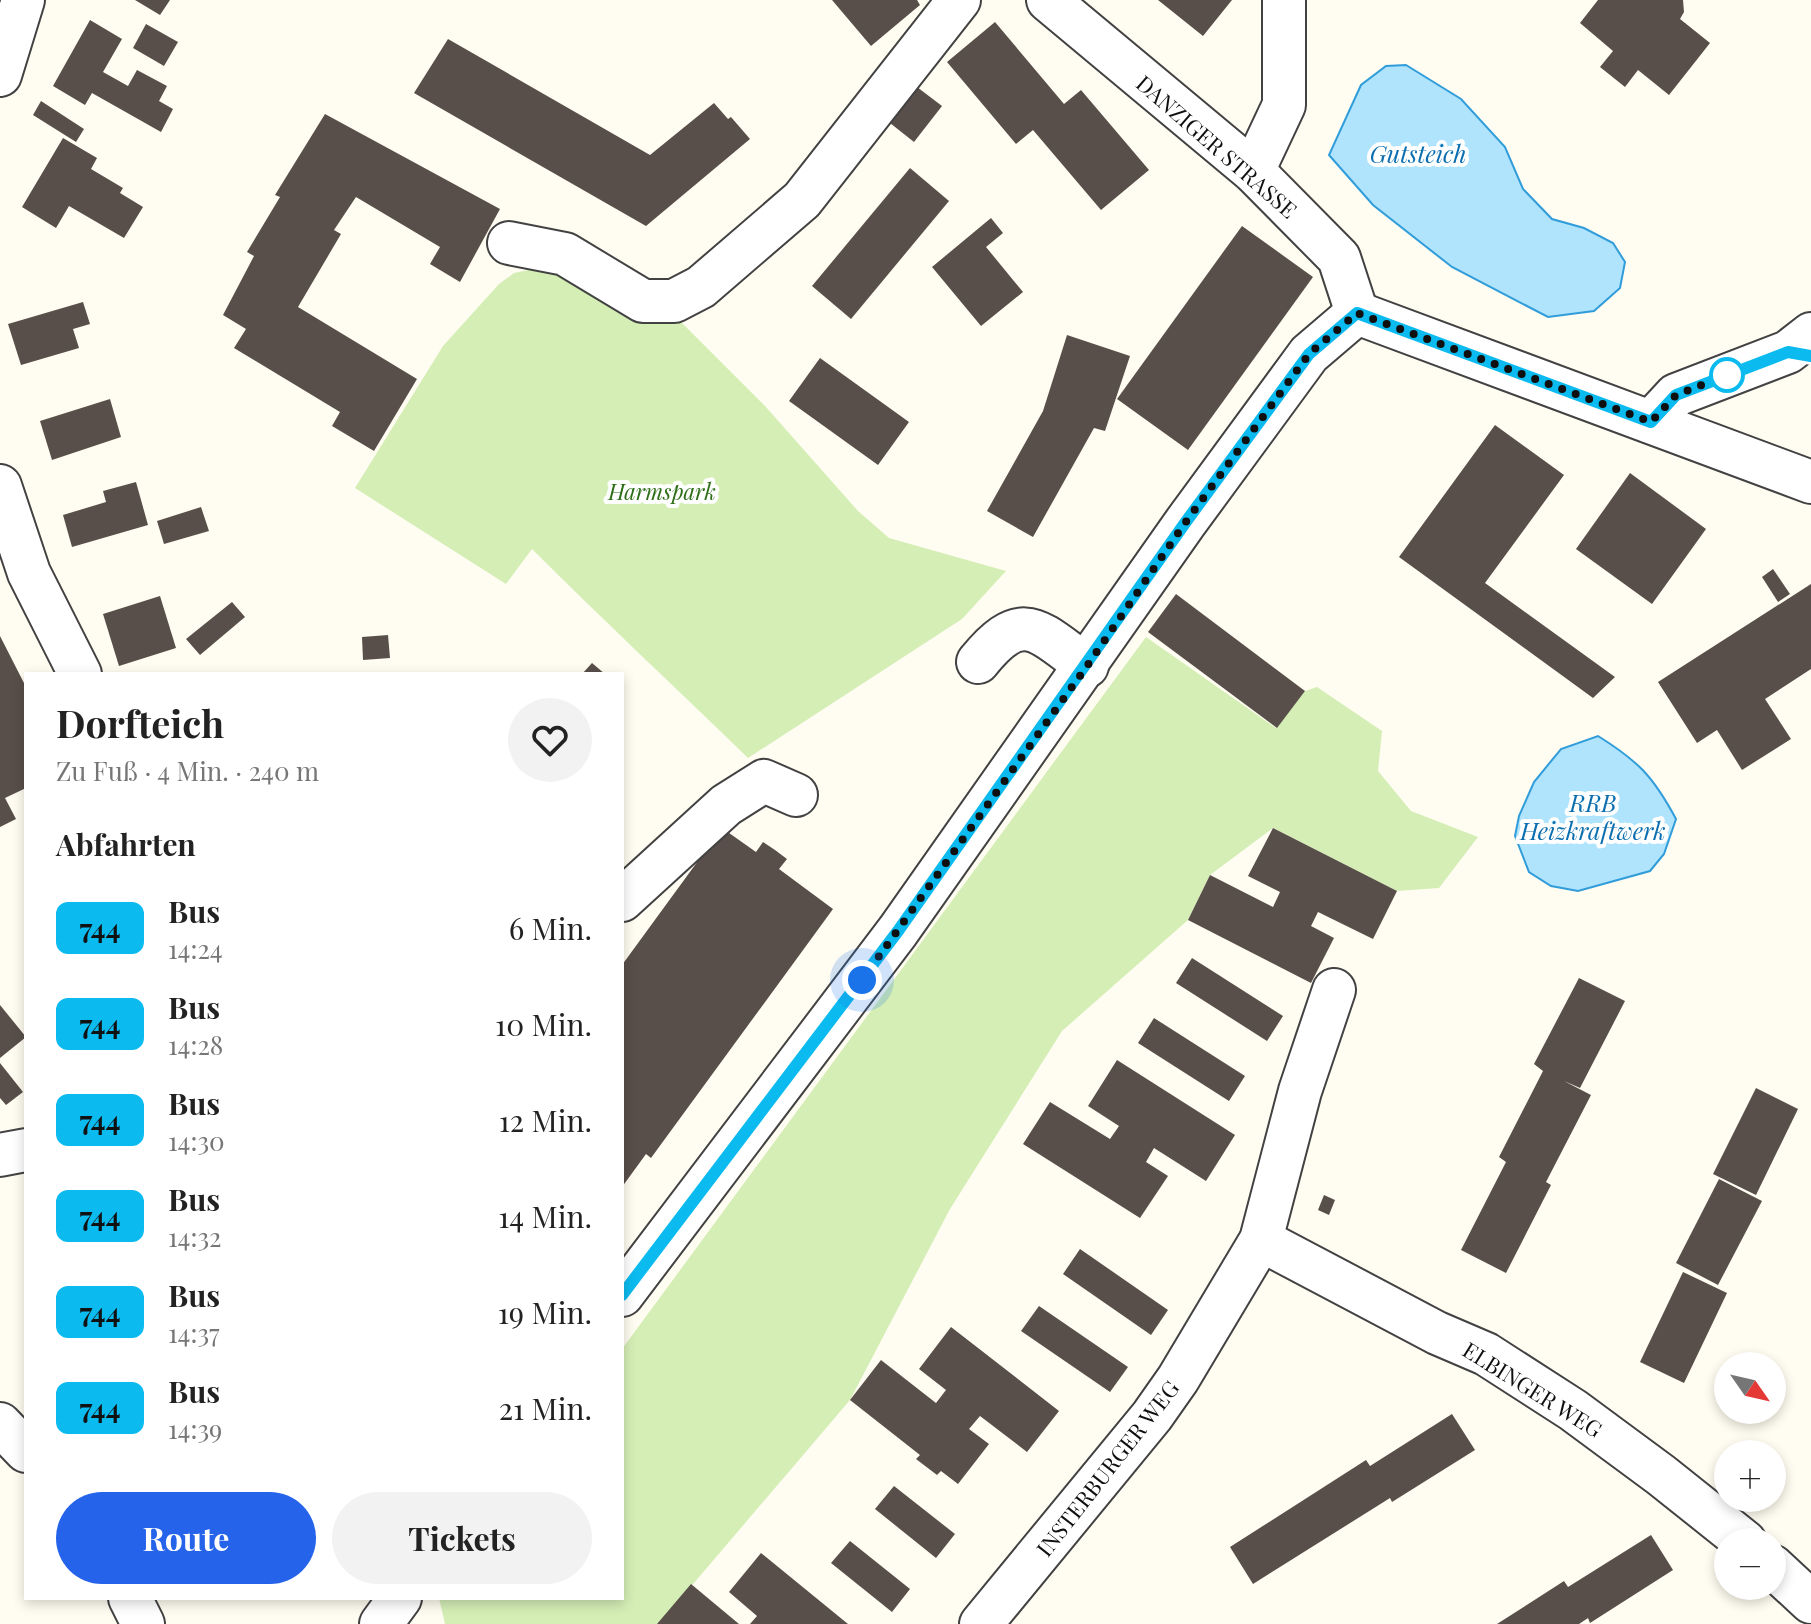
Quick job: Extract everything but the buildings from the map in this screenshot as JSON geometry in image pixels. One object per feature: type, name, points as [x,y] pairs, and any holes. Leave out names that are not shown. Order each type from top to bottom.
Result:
[{"type":"street","points":[[0,75],[23,0]]},
{"type":"street","points":[[509,243],[565,254],[643,301],[674,301],[701,287],[802,200],[959,0]]},
{"type":"street","name":"DANZIGER STRASSE","points":[[1048,0],[1253,171],[1339,258],[1357,313]]},
{"type":"street","points":[[1253,171],[1284,105],[1284,0]]},
{"type":"street","points":[[624,1292],[898,931],[1185,523],[1309,354],[1357,313],[1811,482]]},
{"type":"street","points":[[1651,422],[1676,395],[1803,347]]},
{"type":"street","points":[[0,486],[15,583],[79,672]]},
{"type":"street","points":[[978,662],[995,642],[1019,627],[1037,630],[1087,666]]},
{"type":"street","points":[[624,898],[726,805],[764,781],[796,795]]},
{"type":"street","name":"INSTERBURGER WEG","points":[[981,1624],[1152,1416],[1178,1379],[1261,1240],[1300,1091],[1334,990]]},
{"type":"street","points":[[0,1155],[24,1150]]},
{"type":"street","name":"ELBINGER WEG","points":[[1261,1240],[1437,1333],[1486,1354],[1573,1410],[1727,1528]]},
{"type":"street","points":[[0,1424],[24,1449]]},
{"type":"street","points":[[1786,1579],[1811,1602]]},
{"type":"street","points":[[131,1600],[143,1624]]},
{"type":"street","points":[[382,1624],[399,1600]]},
{"type":"green space","name":"Harmspark","points":[[548,266],[669,310],[765,406],[858,511],[889,538],[1006,571],[962,619],[748,758],[532,549],[506,584],[355,488],[443,346],[499,284],[514,273]]},
{"type":"green space","points":[[1146,637],[1276,728],[1305,691],[1317,687],[1382,731],[1378,771],[1411,811],[1478,837],[1439,888],[1397,891],[1273,828],[1210,875],[1188,920],[1062,1031],[950,1209],[850,1400],[659,1624],[445,1624],[439,1600],[624,1600],[624,1346]]},
{"type":"water","name":"Gutsteich","points":[[1406,65],[1461,99],[1505,147],[1523,189],[1552,219],[1584,228],[1613,243],[1625,262],[1620,288],[1594,311],[1548,317],[1452,267],[1373,205],[1329,155],[1361,85],[1386,66]]},
{"type":"water","name":"RRB Heizkraftwerk","points":[[1598,736],[1624,753],[1643,771],[1660,791],[1676,819],[1664,854],[1650,871],[1578,891],[1551,886],[1529,872],[1515,836],[1519,816],[1534,782],[1561,749]]},
{"type":"bus line","name":"744","points":[[624,1292],[898,931],[1185,523],[1309,354],[1357,313],[1651,422],[1676,395],[1788,352],[1811,356]]},
{"type":"route","points":[[862,980],[1087,666],[1185,523],[1309,354],[1357,313],[1651,422],[1676,395],[1732,373],[1727,375]]}]
